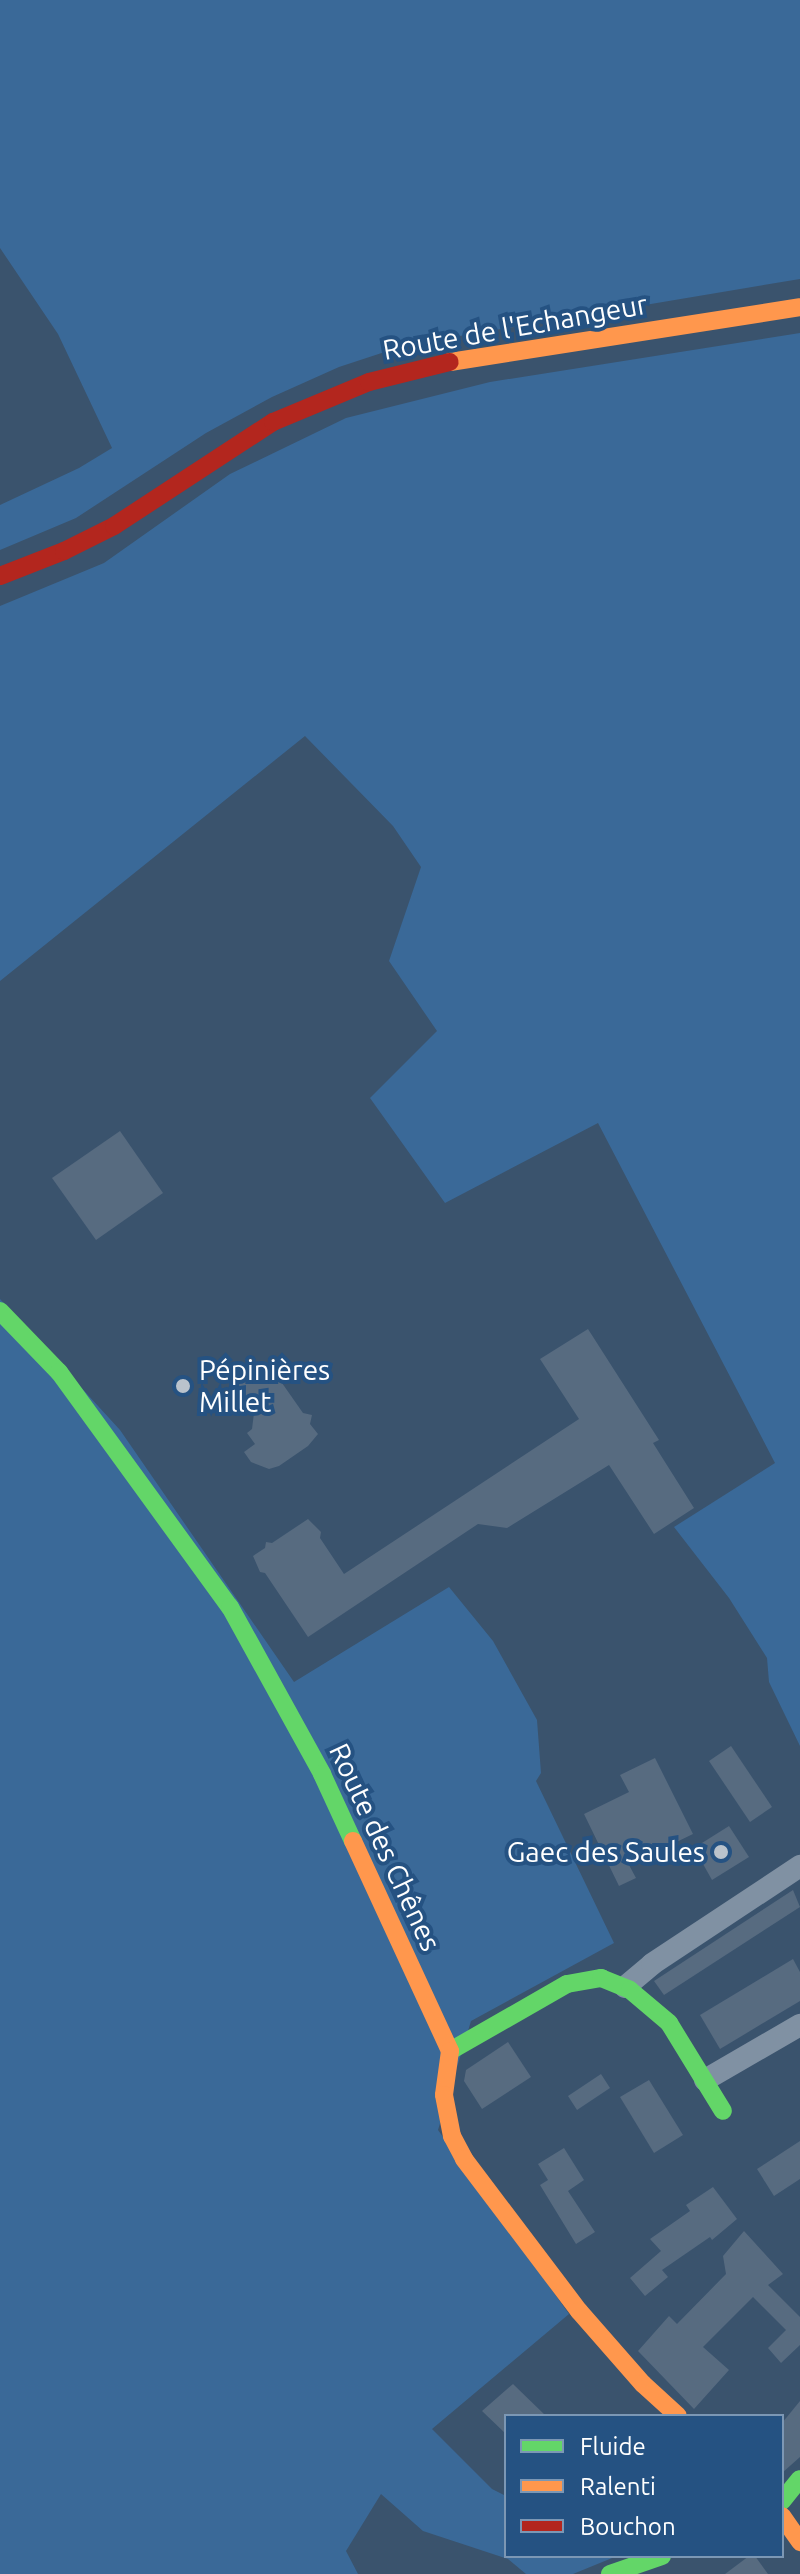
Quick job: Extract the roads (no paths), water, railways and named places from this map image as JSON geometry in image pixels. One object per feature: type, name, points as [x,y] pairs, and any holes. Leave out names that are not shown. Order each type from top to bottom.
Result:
[{"type":"street","name":"Route de l'Echangeur","points":[[0,576],[64,551],[114,526],[273,422],[369,382],[450,362],[800,307]]},
{"type":"street","name":"Route des Chênes","points":[[0,1311],[59,1372],[110,1438],[230,1607],[322,1774],[450,2051]]},
{"type":"street","points":[[625,1987],[652,1964],[800,1866]]},
{"type":"street","points":[[676,2414],[643,2384],[579,2311],[464,2159],[452,2136],[444,2095],[450,2051],[567,1984],[601,1978],[625,1987],[669,2023],[723,2111]]},
{"type":"street","points":[[705,2080],[800,2025]]},
{"type":"street","points":[[784,2499],[800,2479]]},
{"type":"street","points":[[784,2519],[800,2542]]},
{"type":"street","points":[[610,2574],[656,2558]]},
{"type":"place","name":"Pépinières Millet","points":[[183,1386]]},
{"type":"place","name":"Gaec des Saules","points":[[721,1852]]}]
